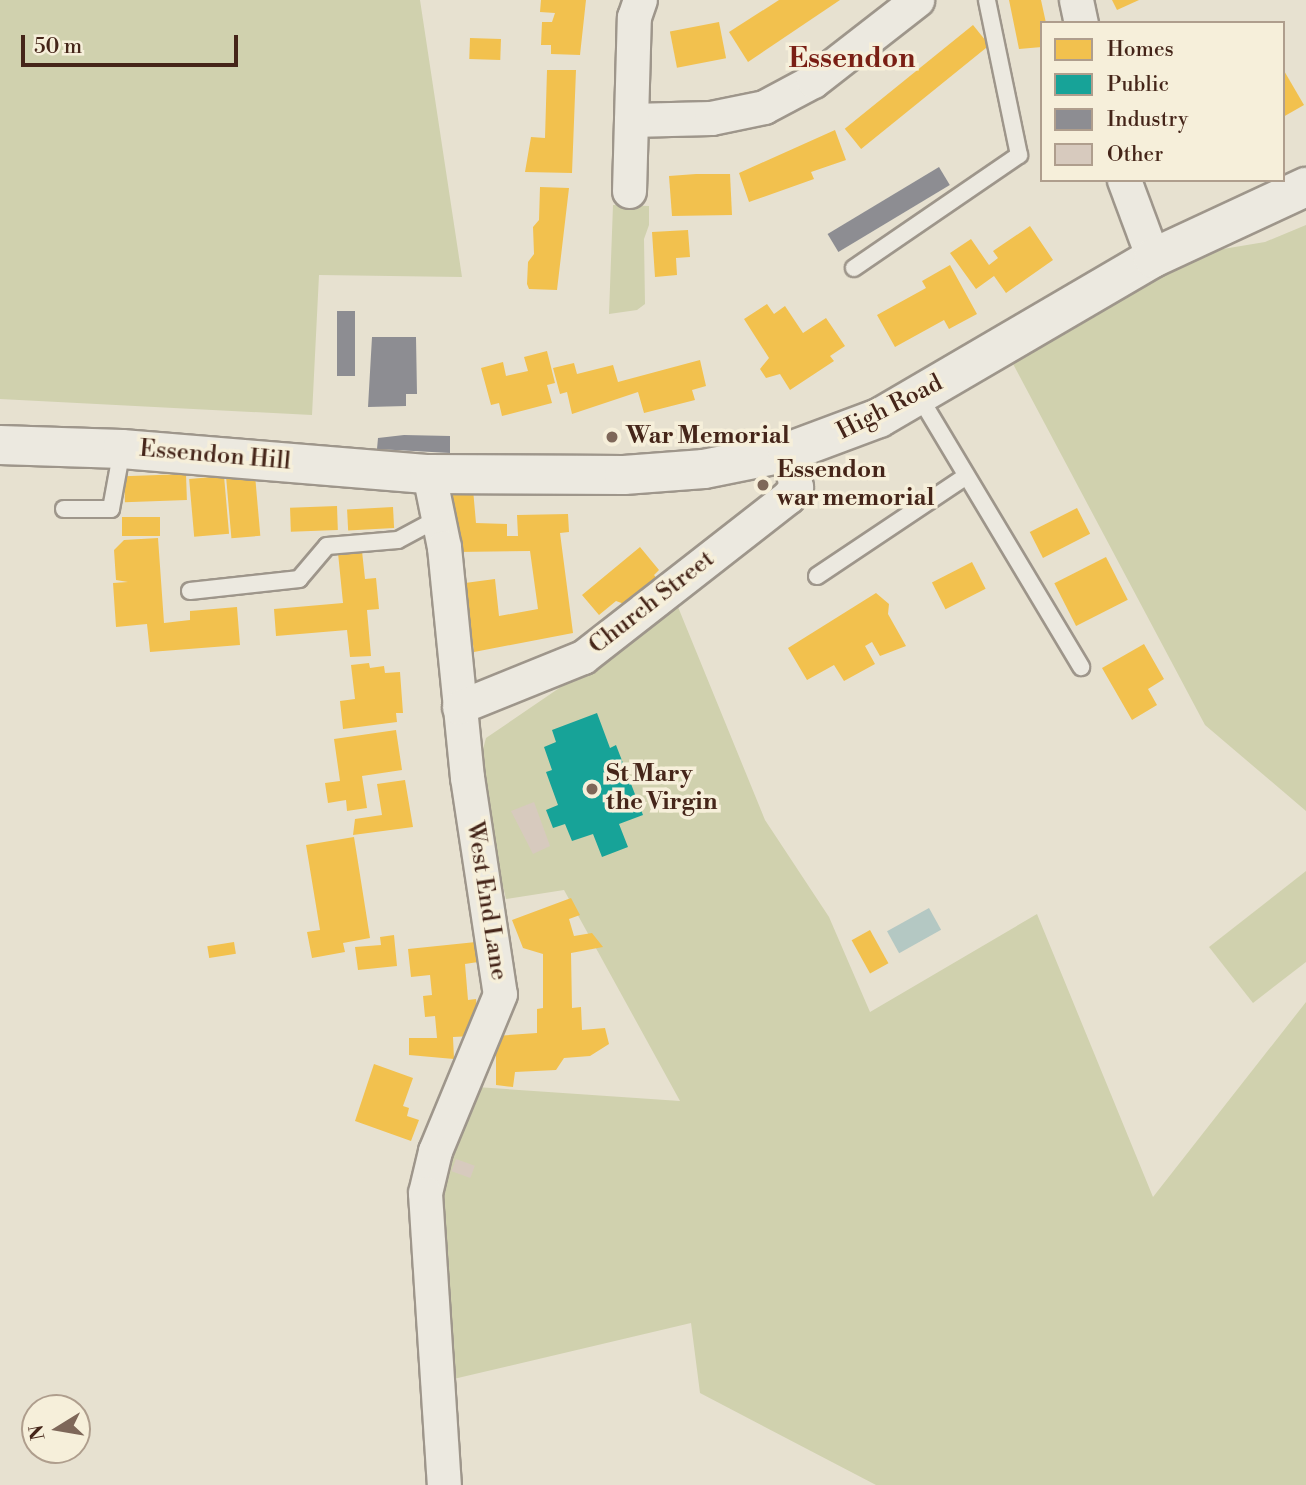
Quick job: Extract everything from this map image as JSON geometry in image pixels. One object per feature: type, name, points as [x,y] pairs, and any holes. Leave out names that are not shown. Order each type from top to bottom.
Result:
[{"type":"main road","name":"High Road","points":[[429,474],[624,475],[704,469],[788,452],[879,418],[1153,258],[1306,187]]},
{"type":"main road","name":"Essendon Hill","points":[[0,445],[122,449],[429,474]]},
{"type":"street","points":[[629,191],[634,17],[640,0]]},
{"type":"street","points":[[631,120],[710,118],[764,107],[813,82],[917,0]]},
{"type":"street","points":[[1076,0],[1081,21]]},
{"type":"street","points":[[1125,182],[1153,258]]},
{"type":"street","name":"Church Street","points":[[459,707],[583,657],[788,497],[796,487],[788,452]]},
{"type":"street","name":"West End Lane","points":[[429,474],[439,518],[459,707],[500,994],[435,1151],[425,1193],[444,1485]]},
{"type":"lane","points":[[854,268],[1019,155],[987,0]]},
{"type":"lane","points":[[919,396],[1081,667]]},
{"type":"lane","points":[[64,509],[111,509],[122,449]]},
{"type":"lane","points":[[817,576],[965,477]]},
{"type":"lane","points":[[190,591],[299,579],[327,546],[398,540],[439,518]]},
{"type":"green space","points":[[0,0],[420,0],[462,277],[319,275],[312,415],[0,399]]},
{"type":"green space","points":[[613,205],[649,206],[649,225],[644,239],[645,304],[637,310],[609,314]]},
{"type":"green space","points":[[1306,225],[1306,811],[1205,725],[1012,362],[1155,278],[1217,250],[1265,242]]},
{"type":"green space","points":[[678,607],[765,820],[829,917],[870,1012],[1037,914],[1153,1197],[1306,1002],[1306,1485],[876,1485],[700,1393],[691,1323],[445,1381],[435,1196],[476,1087],[680,1101],[564,890],[506,899],[476,775],[486,738]]},
{"type":"green space","points":[[1306,871],[1306,962],[1253,1003],[1209,947]]},
{"type":"shaded area","points":[[929,908],[941,930],[899,953],[887,931]]},
{"type":"building: Homes","points":[[541,0],[586,0],[580,55],[551,54],[551,45],[541,45],[542,22],[552,22],[555,13],[540,12]]},
{"type":"building: Homes","points":[[779,0],[840,0],[748,62],[729,32]]},
{"type":"building: Homes","points":[[1009,0],[1041,0],[1046,21],[1040,21],[1040,47],[1019,49]]},
{"type":"building: Homes","points":[[1112,0],[1139,0],[1117,10]]},
{"type":"building: Homes","points":[[719,22],[726,58],[677,68],[670,32]]},
{"type":"building: Homes","points":[[973,25],[989,45],[861,149],[845,129]]},
{"type":"building: Homes","points":[[470,38],[501,39],[500,60],[469,59]]},
{"type":"building: Homes","points":[[547,70],[576,70],[572,173],[525,172],[531,137],[545,138]]},
{"type":"building: Homes","points":[[1285,72],[1304,105],[1285,116]]},
{"type":"building: Homes","points":[[835,130],[846,160],[811,172],[814,179],[749,202],[739,173]]},
{"type":"building: Homes","points":[[730,174],[732,215],[672,216],[669,176]]},
{"type":"building: Homes","points":[[540,187],[569,188],[557,290],[529,289],[527,284],[528,262],[534,254],[533,227],[539,220]]},
{"type":"building: Homes","points":[[1030,226],[1053,260],[1006,293],[994,276],[976,289],[950,253],[971,239],[989,265],[998,258],[993,251]]},
{"type":"building: Homes","points":[[688,230],[690,257],[676,258],[677,275],[655,277],[652,232]]},
{"type":"building: Homes","points":[[950,265],[977,314],[949,329],[944,320],[895,347],[877,315],[926,288],[922,281]]},
{"type":"building: Homes","points":[[767,304],[774,314],[785,306],[803,333],[826,318],[845,346],[830,356],[834,361],[790,390],[780,374],[766,378],[760,369],[769,358],[744,319]]},
{"type":"building: Homes","points":[[547,351],[555,383],[547,385],[552,403],[502,416],[499,403],[491,405],[481,368],[503,362],[506,376],[528,371],[524,357]]},
{"type":"building: Homes","points":[[700,360],[706,386],[692,390],[695,400],[644,413],[638,392],[572,414],[567,392],[560,394],[553,368],[574,363],[577,374],[613,365],[618,382]]},
{"type":"building: Homes","points":[[186,474],[187,500],[125,502],[124,476]]},
{"type":"building: Homes","points":[[255,475],[260,536],[231,538],[226,478]]},
{"type":"building: Homes","points":[[224,476],[229,534],[194,537],[189,479]]},
{"type":"building: Homes","points":[[473,489],[476,523],[507,524],[507,536],[518,536],[517,515],[568,514],[569,532],[560,533],[573,633],[474,652],[465,583],[495,579],[499,616],[538,609],[530,551],[457,552],[452,490]]},
{"type":"building: Homes","points":[[337,506],[338,530],[291,532],[290,508]]},
{"type":"building: Homes","points":[[393,507],[394,528],[348,530],[347,509]]},
{"type":"building: Homes","points":[[1077,508],[1090,534],[1043,558],[1030,532]]},
{"type":"building: Homes","points":[[122,517],[160,517],[160,536],[122,536]]},
{"type":"building: Homes","points":[[158,538],[164,623],[190,620],[190,611],[237,607],[240,645],[150,652],[147,624],[116,627],[113,583],[128,582],[116,580],[114,550],[124,540]]},
{"type":"building: Homes","points":[[640,547],[659,570],[654,575],[658,580],[627,605],[616,601],[599,615],[582,595]]},
{"type":"building: Homes","points":[[362,551],[365,579],[376,578],[379,609],[367,610],[371,656],[350,657],[347,630],[276,636],[274,609],[343,603],[338,553]]},
{"type":"building: Homes","points":[[1106,557],[1128,600],[1076,626],[1054,583]]},
{"type":"building: Homes","points":[[972,562],[986,589],[946,609],[932,582]]},
{"type":"building: Homes","points":[[876,593],[889,604],[888,614],[906,646],[880,656],[872,642],[865,646],[875,664],[844,681],[834,665],[807,680],[788,648]]},
{"type":"building: Homes","points":[[1144,644],[1164,679],[1148,689],[1157,705],[1132,720],[1102,668]]},
{"type":"building: Homes","points":[[369,663],[370,668],[384,666],[385,673],[400,672],[403,713],[396,713],[397,722],[343,729],[340,701],[355,699],[351,665]]},
{"type":"building: Homes","points":[[396,730],[402,770],[362,776],[367,808],[347,811],[346,800],[328,803],[325,783],[340,781],[334,739]]},
{"type":"building: Homes","points":[[405,780],[413,827],[353,835],[355,819],[382,815],[377,784]]},
{"type":"building: Homes","points":[[354,837],[370,938],[343,943],[345,952],[312,958],[307,932],[320,930],[306,845]]},
{"type":"building: Homes","points":[[571,898],[580,915],[569,919],[574,936],[592,933],[603,947],[571,953],[572,1008],[581,1007],[582,1030],[605,1028],[609,1044],[590,1056],[564,1058],[556,1070],[515,1072],[513,1087],[496,1085],[496,1036],[537,1033],[537,1009],[543,1008],[543,954],[523,948],[512,920]]},
{"type":"building: Homes","points":[[870,930],[888,963],[870,973],[852,940]]},
{"type":"building: Homes","points":[[394,935],[397,966],[358,970],[355,947],[381,945],[380,937]]},
{"type":"building: Homes","points":[[234,942],[236,954],[209,958],[207,946]]},
{"type":"building: Homes","points":[[476,942],[478,962],[465,964],[468,1000],[476,999],[479,1024],[472,1036],[453,1037],[454,1059],[409,1055],[409,1038],[437,1038],[435,1016],[425,1017],[423,996],[432,995],[430,975],[411,977],[408,949]]},
{"type":"building: Homes","points":[[374,1064],[413,1078],[403,1106],[409,1108],[407,1116],[419,1120],[411,1141],[355,1121]]},
{"type":"building: Public","name":"St Mary the Virgin","points":[[597,713],[610,748],[616,745],[643,815],[619,824],[628,847],[602,857],[593,834],[572,841],[565,824],[553,828],[546,810],[558,805],[546,772],[552,770],[544,747],[556,742],[552,730]]},
{"type":"building: Industry","points":[[939,167],[950,185],[838,252],[828,234]]},
{"type":"building: Industry","points":[[337,311],[355,311],[355,376],[337,376]]},
{"type":"building: Industry","points":[[372,337],[416,337],[417,394],[406,394],[406,406],[368,407]]},
{"type":"building: Industry","points":[[404,435],[450,436],[450,453],[377,449],[378,438]]},
{"type":"building: Other","points":[[534,802],[550,846],[533,854],[511,811]]},
{"type":"building: Other","points":[[456,1159],[475,1166],[470,1178],[452,1171]]},
{"type":"place","name":"War Memorial","points":[[612,437]]},
{"type":"place","name":"Essendon war memorial","points":[[763,485]]},
{"type":"place","name":"St Mary the Virgin","points":[[592,789]]},
{"type":"district","name":"Essendon","points":[[852,59]]}]
